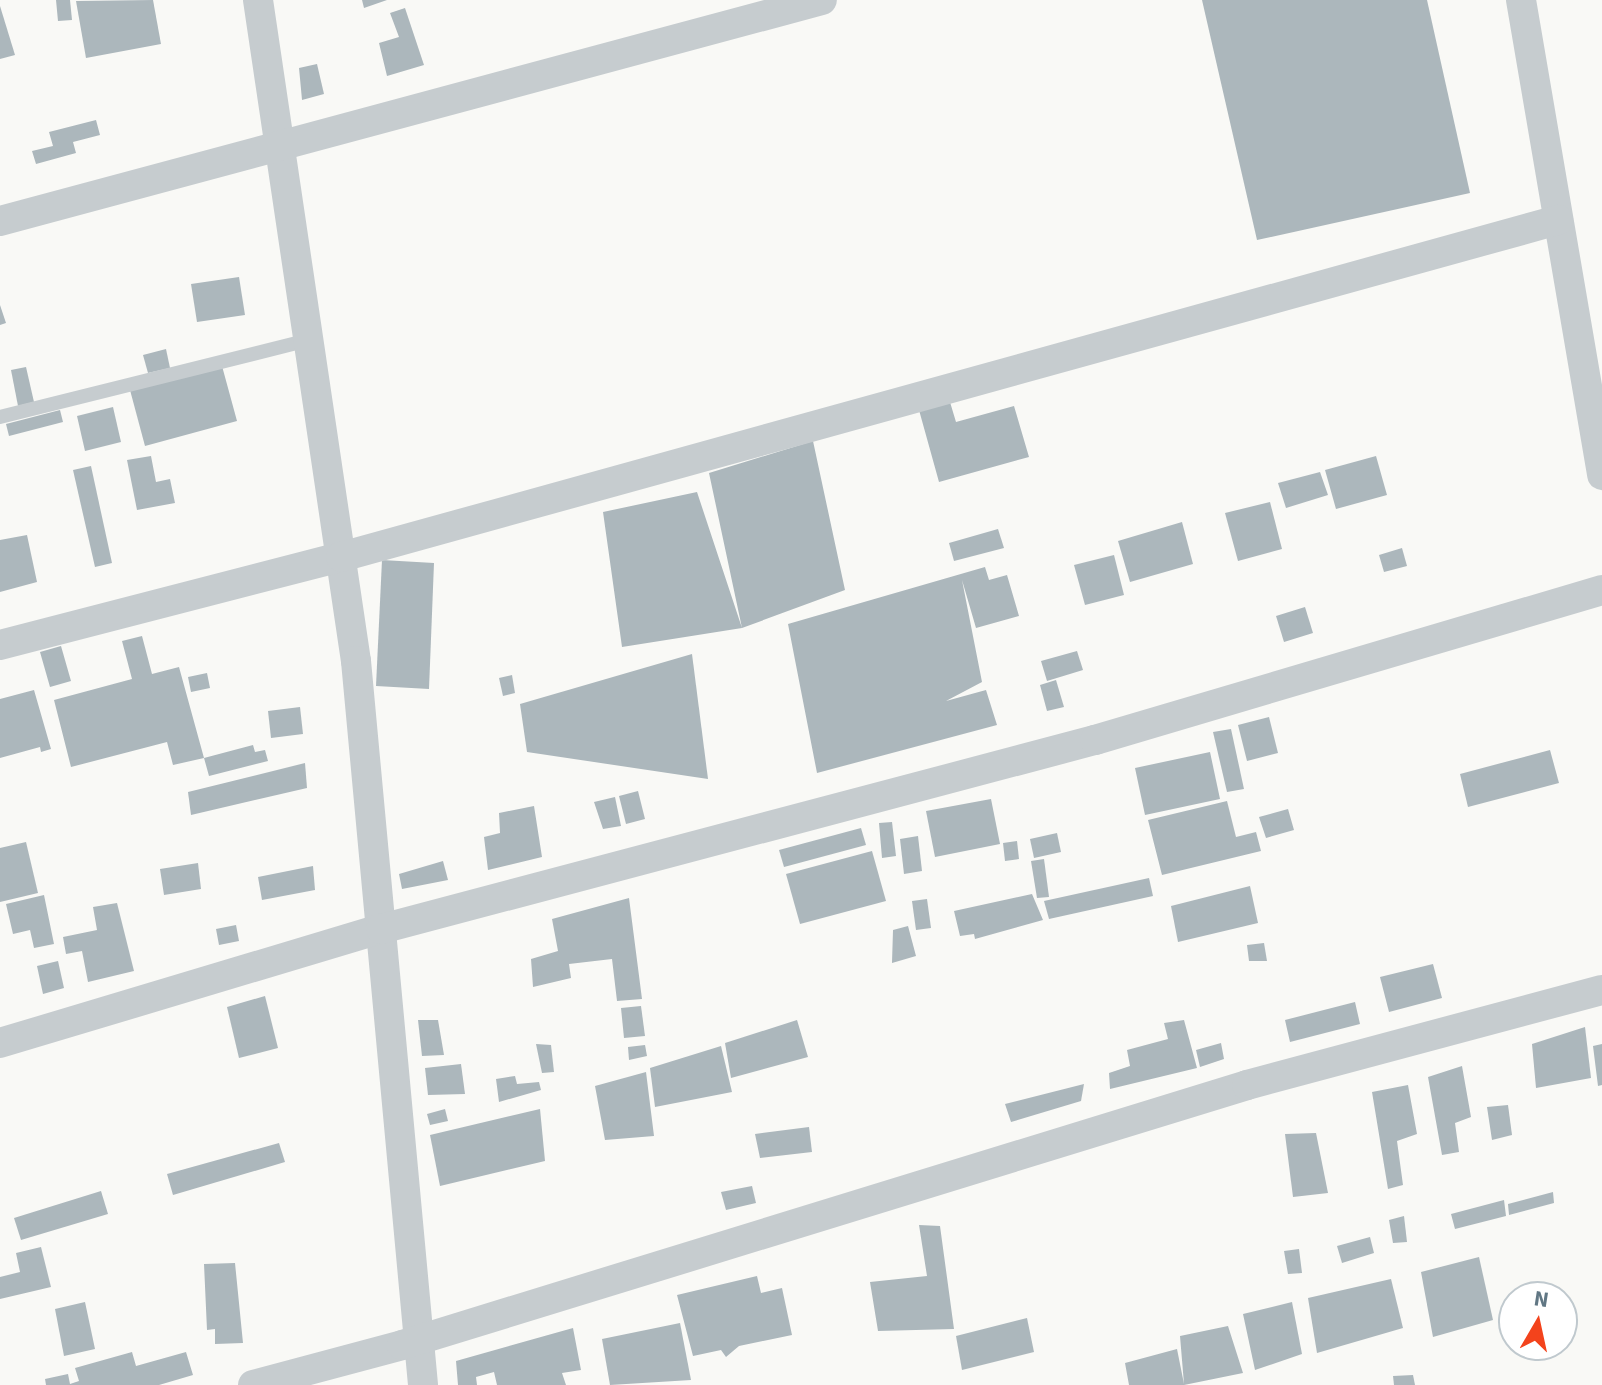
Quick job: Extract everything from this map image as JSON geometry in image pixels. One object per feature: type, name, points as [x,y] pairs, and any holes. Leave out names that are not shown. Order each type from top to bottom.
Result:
[{"type":"street","points":[[258,0],[341,557],[381,929],[423,1385]]},
{"type":"street","points":[[0,221],[822,0]]},
{"type":"street","points":[[1521,0],[1602,475]]},
{"type":"street","points":[[0,645],[341,557],[1558,220]]},
{"type":"street","points":[[0,1043],[381,929],[1095,740],[1602,590]]},
{"type":"street","points":[[253,1385],[419,1338],[1247,1085],[1602,990]]},
{"type":"lane","points":[[0,417],[310,340]]},
{"type":"building","points":[[56,0],[70,0],[72,20],[58,21]]},
{"type":"building","points":[[153,0],[161,44],[86,58],[76,1]]},
{"type":"building","points":[[362,0],[387,0],[364,8]]},
{"type":"building","points":[[1202,0],[1427,0],[1470,193],[1257,240]]},
{"type":"building","points":[[0,6],[15,55],[0,59]]},
{"type":"building","points":[[405,8],[424,65],[387,76],[379,43],[399,37],[390,13]]},
{"type":"building","points":[[317,64],[324,94],[302,100],[299,68]]},
{"type":"building","points":[[96,120],[100,135],[73,142],[76,153],[36,164],[32,151],[53,146],[49,132]]},
{"type":"building","points":[[239,277],[245,315],[197,322],[191,284]]},
{"type":"building","points":[[0,305],[6,323],[0,325]]},
{"type":"building","points":[[166,349],[170,368],[148,373],[143,355]]},
{"type":"building","points":[[222,366],[237,421],[145,446],[130,390]]},
{"type":"building","points":[[26,367],[34,402],[18,406],[11,370]]},
{"type":"building","points":[[950,402],[956,422],[1014,406],[1029,457],[939,482],[919,410]]},
{"type":"building","points":[[113,407],[121,442],[85,451],[77,416]]},
{"type":"building","points":[[60,410],[63,422],[9,436],[6,424]]},
{"type":"building","points":[[813,441],[845,590],[742,628],[709,473]]},
{"type":"building","points":[[151,456],[156,482],[170,479],[175,503],[137,510],[127,460]]},
{"type":"building","points":[[1376,456],[1387,495],[1336,509],[1325,470]]},
{"type":"building","points":[[91,466],[112,563],[95,567],[73,470]]},
{"type":"building","points":[[1320,472],[1328,495],[1286,508],[1278,483]]},
{"type":"building","points":[[697,492],[742,628],[622,647],[603,512]]},
{"type":"building","points":[[1270,502],[1282,549],[1238,561],[1225,513]]},
{"type":"building","points":[[1182,522],[1193,564],[1130,582],[1118,541]]},
{"type":"building","points":[[998,529],[1004,548],[954,561],[949,543]]},
{"type":"building","points":[[27,535],[37,582],[0,592],[0,540]]},
{"type":"building","points":[[1402,548],[1407,566],[1384,572],[1379,555]]},
{"type":"building","points":[[1114,555],[1124,595],[1085,605],[1074,565]]},
{"type":"building","points":[[382,560],[434,563],[429,689],[376,686]]},
{"type":"building","points":[[985,567],[989,580],[1007,575],[1019,616],[976,628],[962,580],[982,682],[946,701],[986,690],[997,725],[817,773],[788,624]]},
{"type":"building","points":[[1305,607],[1313,633],[1284,642],[1276,616]]},
{"type":"building","points":[[142,636],[152,674],[179,667],[204,758],[173,765],[167,742],[71,767],[54,700],[132,679],[122,641]]},
{"type":"building","points":[[61,646],[71,681],[50,687],[40,652]]},
{"type":"building","points":[[1077,651],[1083,670],[1047,681],[1041,661]]},
{"type":"building","points":[[692,654],[708,779],[527,752],[520,704]]},
{"type":"building","points":[[207,673],[210,688],[191,692],[188,677]]},
{"type":"building","points":[[512,675],[515,693],[503,696],[499,678]]},
{"type":"building","points":[[1056,680],[1064,707],[1047,711],[1040,685]]},
{"type":"building","points":[[34,690],[51,749],[41,752],[40,747],[0,758],[0,699]]},
{"type":"building","points":[[300,707],[303,734],[271,738],[268,711]]},
{"type":"building","points":[[1269,717],[1278,753],[1247,761],[1238,725]]},
{"type":"building","points":[[1231,729],[1244,789],[1227,792],[1213,732]]},
{"type":"building","points":[[253,745],[255,752],[265,750],[268,761],[209,776],[204,758]]},
{"type":"building","points":[[1550,750],[1559,783],[1468,807],[1460,774]]},
{"type":"building","points":[[1210,752],[1220,799],[1145,815],[1135,768]]},
{"type":"building","points":[[305,763],[307,788],[191,815],[188,792]]},
{"type":"building","points":[[638,791],[645,819],[626,824],[619,796]]},
{"type":"building","points":[[615,797],[621,826],[603,829],[594,802]]},
{"type":"building","points":[[991,799],[1000,844],[935,857],[926,811]]},
{"type":"building","points":[[1227,801],[1236,837],[1256,832],[1261,851],[1162,875],[1148,820]]},
{"type":"building","points":[[534,806],[542,857],[488,870],[484,837],[500,833],[499,813]]},
{"type":"building","points":[[1288,809],[1294,830],[1266,838],[1259,817]]},
{"type":"building","points":[[892,822],[896,856],[882,858],[879,823]]},
{"type":"building","points":[[861,828],[866,845],[784,867],[779,850]]},
{"type":"building","points":[[1057,833],[1061,852],[1034,858],[1030,839]]},
{"type":"building","points":[[918,836],[922,871],[904,874],[900,839]]},
{"type":"building","points":[[1017,841],[1019,859],[1005,861],[1003,843]]},
{"type":"building","points":[[26,842],[38,893],[0,902],[0,848]]},
{"type":"building","points":[[872,851],[886,901],[800,924],[786,874]]},
{"type":"building","points":[[1044,859],[1049,897],[1037,898],[1031,861]]},
{"type":"building","points":[[443,861],[448,880],[402,889],[399,874]]},
{"type":"building","points":[[198,863],[201,889],[164,895],[160,869]]},
{"type":"building","points":[[313,866],[315,890],[262,900],[258,877]]},
{"type":"building","points":[[1149,878],[1153,896],[1049,919],[1044,901]]},
{"type":"building","points":[[1250,886],[1258,923],[1178,942],[1171,906]]},
{"type":"building","points":[[1032,894],[1043,920],[975,939],[974,934],[960,936],[954,911]]},
{"type":"building","points":[[44,895],[54,944],[34,948],[30,930],[13,934],[6,904]]},
{"type":"building","points":[[629,898],[642,999],[617,1001],[612,959],[569,964],[571,978],[533,987],[531,959],[558,951],[552,919]]},
{"type":"building","points":[[927,899],[931,928],[916,930],[912,901]]},
{"type":"building","points":[[117,903],[134,971],[88,982],[82,951],[66,954],[63,937],[97,930],[93,907]]},
{"type":"building","points":[[236,925],[239,941],[219,945],[216,929]]},
{"type":"building","points":[[908,926],[916,956],[892,963],[893,930]]},
{"type":"building","points":[[1264,943],[1267,961],[1249,961],[1247,945]]},
{"type":"building","points":[[58,961],[64,988],[43,994],[37,966]]},
{"type":"building","points":[[1433,964],[1442,998],[1389,1012],[1380,977]]},
{"type":"building","points":[[265,996],[278,1048],[239,1058],[227,1007]]},
{"type":"building","points":[[1355,1002],[1360,1024],[1290,1042],[1285,1020]]},
{"type":"building","points":[[641,1006],[645,1036],[624,1038],[621,1008]]},
{"type":"building","points":[[418,1020],[438,1020],[444,1055],[422,1056]]},
{"type":"building","points":[[797,1020],[808,1057],[731,1078],[725,1043]]},
{"type":"building","points":[[1184,1020],[1197,1068],[1110,1089],[1109,1073],[1130,1066],[1127,1050],[1168,1039],[1164,1023]]},
{"type":"building","points":[[1585,1027],[1591,1078],[1536,1088],[1532,1044]]},
{"type":"building","points":[[1221,1043],[1224,1059],[1200,1067],[1196,1050]]},
{"type":"building","points":[[536,1044],[551,1045],[554,1072],[542,1073]]},
{"type":"building","points":[[1602,1044],[1602,1085],[1598,1086],[1593,1046]]},
{"type":"building","points":[[645,1045],[647,1056],[629,1060],[628,1047]]},
{"type":"building","points":[[721,1046],[732,1092],[655,1107],[650,1068]]},
{"type":"building","points":[[461,1064],[465,1094],[428,1095],[425,1068]]},
{"type":"building","points":[[1462,1066],[1471,1117],[1455,1123],[1459,1152],[1442,1155],[1428,1077]]},
{"type":"building","points":[[646,1072],[654,1136],[605,1140],[595,1086]]},
{"type":"building","points":[[515,1076],[517,1084],[539,1082],[541,1090],[499,1102],[496,1079]]},
{"type":"building","points":[[1084,1084],[1081,1101],[1011,1122],[1005,1104]]},
{"type":"building","points":[[1408,1085],[1417,1134],[1397,1141],[1403,1185],[1388,1189],[1372,1092]]},
{"type":"building","points":[[1508,1105],[1512,1135],[1492,1140],[1487,1107]]},
{"type":"building","points":[[445,1109],[448,1121],[430,1125],[427,1114]]},
{"type":"building","points":[[540,1109],[545,1161],[440,1186],[430,1135]]},
{"type":"building","points":[[809,1127],[812,1152],[760,1158],[755,1134]]},
{"type":"building","points":[[1316,1133],[1328,1193],[1293,1197],[1285,1134]]},
{"type":"building","points":[[279,1143],[285,1162],[173,1195],[167,1174]]},
{"type":"building","points":[[752,1186],[756,1203],[726,1210],[721,1192]]},
{"type":"building","points":[[101,1191],[108,1214],[21,1240],[14,1218]]},
{"type":"building","points":[[1553,1192],[1554,1203],[1509,1215],[1508,1204]]},
{"type":"building","points":[[1504,1200],[1506,1216],[1455,1229],[1451,1214]]},
{"type":"building","points":[[1404,1216],[1407,1242],[1393,1243],[1389,1220]]},
{"type":"building","points":[[919,1225],[940,1226],[954,1329],[878,1331],[870,1282],[927,1276]]},
{"type":"building","points":[[1370,1237],[1374,1253],[1342,1263],[1337,1246]]},
{"type":"building","points":[[41,1247],[51,1287],[0,1299],[0,1277],[20,1272],[16,1253]]},
{"type":"building","points":[[1299,1249],[1302,1273],[1288,1274],[1284,1251]]},
{"type":"building","points":[[1479,1257],[1493,1320],[1433,1337],[1421,1272]]},
{"type":"building","points":[[235,1263],[243,1343],[215,1344],[215,1329],[207,1330],[204,1264]]},
{"type":"building","points":[[757,1276],[761,1293],[782,1288],[792,1335],[739,1346],[726,1357],[721,1350],[693,1356],[677,1295]]},
{"type":"building","points":[[1391,1279],[1403,1328],[1317,1353],[1308,1298]]},
{"type":"building","points":[[85,1302],[95,1349],[64,1356],[55,1309]]},
{"type":"building","points":[[1292,1302],[1302,1354],[1255,1370],[1243,1314]]},
{"type":"building","points":[[1027,1318],[1034,1352],[962,1370],[956,1336]]},
{"type":"building","points":[[680,1323],[691,1380],[610,1385],[602,1339]]},
{"type":"building","points":[[1228,1326],[1243,1373],[1184,1385],[1129,1385],[1125,1363],[1177,1349],[1184,1384],[1180,1336]]},
{"type":"building","points":[[573,1328],[581,1370],[562,1373],[566,1385],[497,1385],[494,1372],[476,1377],[477,1385],[458,1385],[456,1361]]},
{"type":"building","points":[[132,1352],[136,1366],[186,1352],[193,1375],[159,1385],[46,1385],[45,1379],[68,1374],[70,1384],[79,1381],[75,1368]]},
{"type":"building","points":[[1413,1375],[1415,1385],[1394,1385],[1393,1376]]}]
